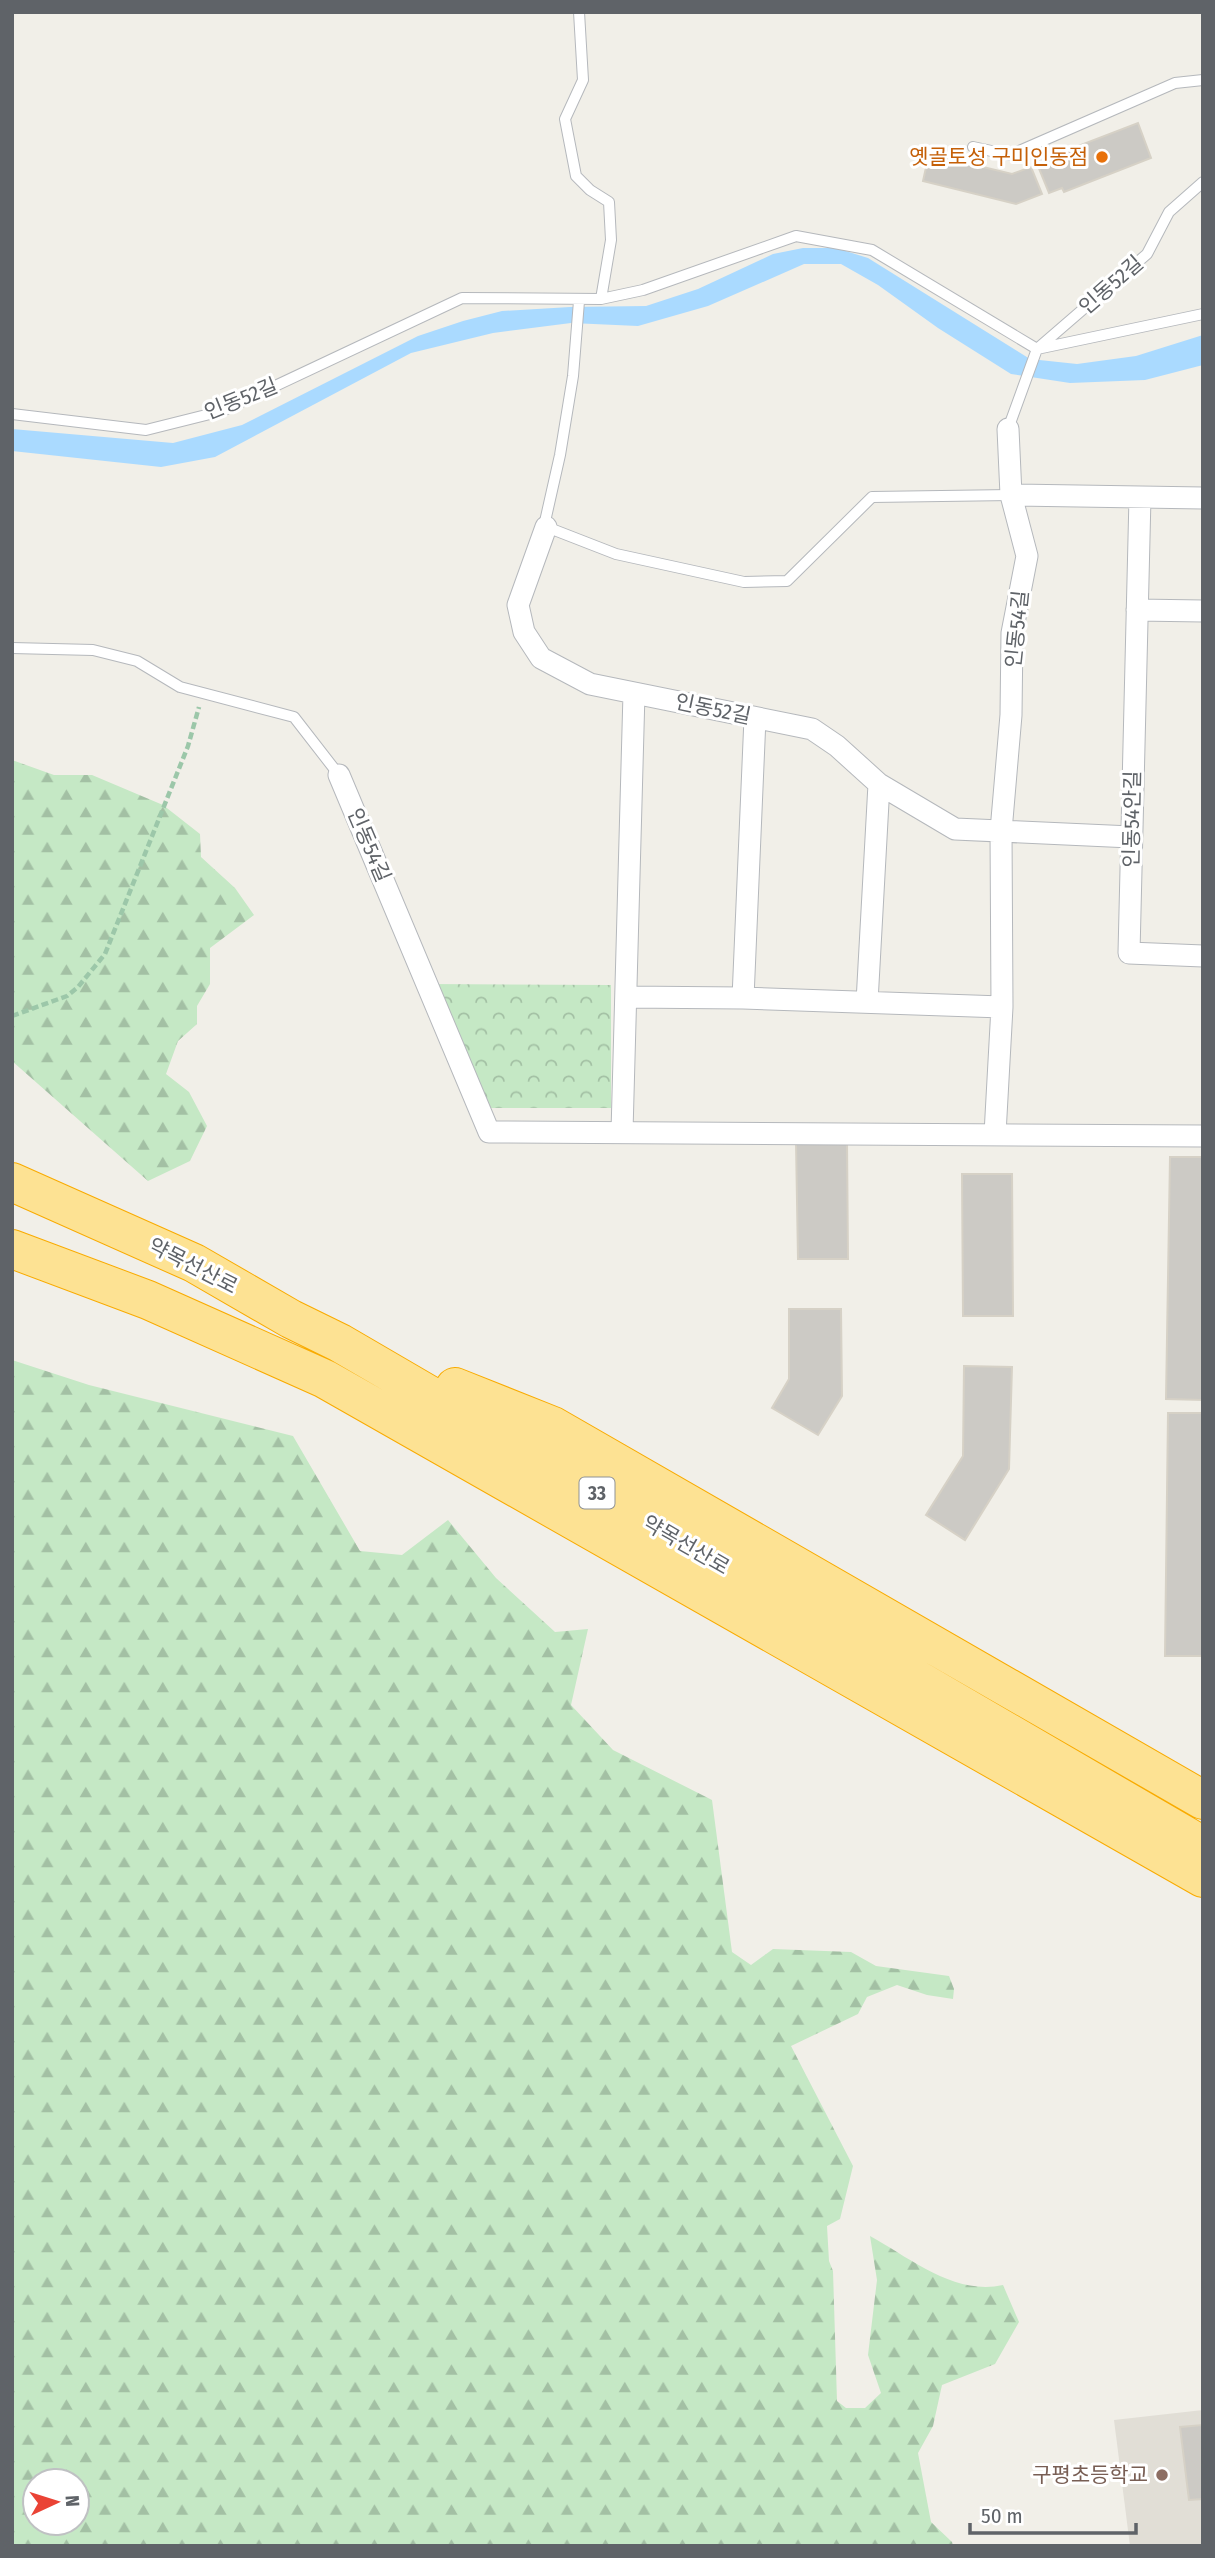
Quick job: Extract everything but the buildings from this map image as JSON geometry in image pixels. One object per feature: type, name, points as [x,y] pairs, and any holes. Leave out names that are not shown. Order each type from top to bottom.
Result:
[{"type":"highway","name":"약목선산로","points":[[12,1182],[194,1263],[291,1319],[340,1342],[1181,1844],[1203,1878]]},
{"type":"highway","name":"약목선산로","points":[[12,1249],[148,1300],[325,1379],[1181,1844]]},
{"type":"highway","points":[[340,1342],[553,1426],[1203,1800]]},
{"type":"highway","points":[[325,1379],[743,1647],[1203,1907]]},
{"type":"street","name":"인동54길","points":[[995,1134],[1002,1007],[1001,831],[1011,715],[1012,633],[1027,556],[1010,495],[1009,429]]},
{"type":"street","points":[[1010,495],[1203,498]]},
{"type":"street","name":"인동54안길","points":[[1140,497],[1129,953],[1203,956]]},
{"type":"street","name":"인동52길","points":[[546,527],[518,605],[524,632],[541,658],[590,684],[812,729],[879,783],[955,829],[1001,831]]},
{"type":"street","points":[[1137,610],[1203,611]]},
{"type":"street","points":[[622,1132],[634,693]]},
{"type":"street","points":[[743,998],[755,718]]},
{"type":"street","name":"인동54길","points":[[339,775],[489,1132],[1203,1136]]},
{"type":"street","points":[[867,1002],[879,783]]},
{"type":"street","points":[[1001,831],[1132,837]]},
{"type":"street","points":[[626,997],[743,998],[1002,1007]]},
{"type":"lane","points":[[579,12],[583,80],[565,119],[576,176],[590,190],[609,202],[611,240],[601,299]]},
{"type":"lane","points":[[973,147],[1010,155],[1175,83],[1203,80]]},
{"type":"lane","name":"인동52길","points":[[1037,349],[1147,254],[1169,212],[1203,182]]},
{"type":"lane","name":"인동52길","points":[[12,414],[146,429],[222,411],[462,298],[579,301],[601,299],[643,290],[796,236],[872,250],[1037,349],[1203,314]]},
{"type":"lane","name":"인동52길","points":[[546,527],[544,526],[560,455],[573,376],[579,301]]},
{"type":"lane","points":[[1009,429],[1037,349]]},
{"type":"lane","points":[[546,527],[616,554],[744,582],[787,581],[872,497],[1010,495]]},
{"type":"lane","name":"인동54길","points":[[12,648],[93,650],[137,661],[180,687],[294,717],[339,775]]},
{"type":"path","points":[[12,1016],[67,996],[105,954],[188,746],[203,692]]},
{"type":"shaded area","name":"구평초등학교","points":[[1203,2410],[1203,2546],[1130,2546],[1114,2420]]},
{"type":"green space","points":[[12,760],[54,775],[92,775],[163,805],[200,834],[201,857],[235,888],[254,915],[210,948],[210,984],[197,1006],[197,1024],[178,1041],[166,1074],[189,1092],[207,1126],[190,1161],[148,1181],[12,1061]]},
{"type":"green space","points":[[426,984],[611,985],[611,1108],[490,1108]]},
{"type":"green space","points":[[12,1360],[89,1385],[293,1436],[360,1551],[402,1555],[448,1520],[496,1578],[555,1632],[588,1629],[571,1705],[613,1750],[712,1800],[732,1952],[751,1965],[773,1949],[851,1952],[876,1966],[949,1976],[954,1989],[953,1999],[927,1995],[897,1985],[867,1997],[858,2014],[791,2046],[853,2166],[840,2219],[827,2226],[829,2261],[833,2271],[837,2401],[846,2408],[865,2408],[881,2393],[868,2355],[877,2280],[870,2236],[950,2280],[985,2287],[1003,2285],[1019,2322],[995,2364],[942,2385],[933,2426],[918,2453],[931,2522],[953,2546],[12,2546]]},
{"type":"water","points":[[803,248],[836,248],[868,258],[1030,359],[1077,364],[1136,356],[1203,335],[1203,365],[1145,380],[1070,383],[1011,374],[938,328],[878,285],[841,264],[804,264],[708,306],[638,326],[571,323],[493,333],[411,353],[215,457],[161,467],[12,451],[12,429],[173,443],[242,425],[418,336],[463,321],[502,311],[646,306],[698,289],[773,254]]},
{"type":"place","name":"옛골토성 구미인동점","points":[[1102,157]]},
{"type":"place","name":"구평초등학교","points":[[1162,2475]]}]
